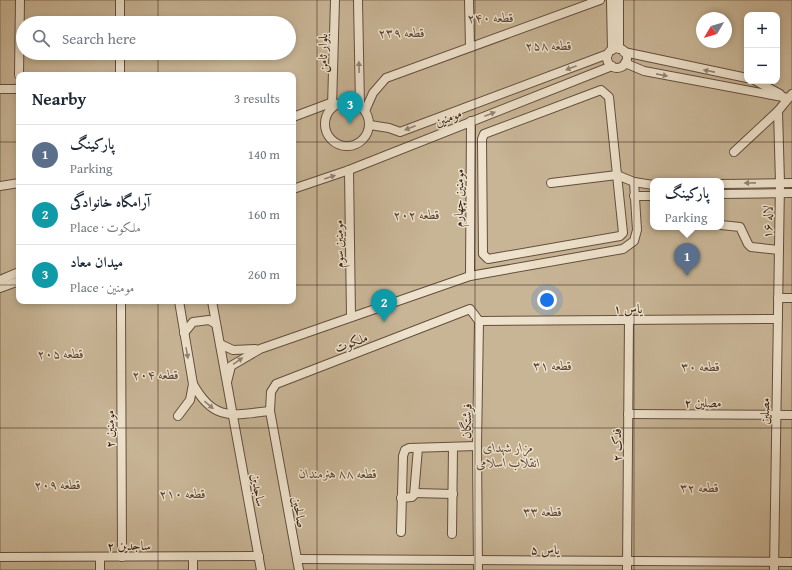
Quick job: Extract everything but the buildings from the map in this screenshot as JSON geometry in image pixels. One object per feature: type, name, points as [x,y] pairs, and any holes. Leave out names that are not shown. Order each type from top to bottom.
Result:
[{"type":"street","points":[[20,0],[20,16]]},
{"type":"street","points":[[120,0],[120,16]]},
{"type":"street","name":"بلوار ثامن","points":[[332,104],[335,0]]},
{"type":"street","points":[[332,104],[328,113],[325,127],[332,140],[338,145],[345,147],[359,144],[365,139],[370,125],[363,109],[358,0]]},
{"type":"street","points":[[469,0],[470,47]]},
{"type":"street","points":[[363,109],[373,93],[386,78],[600,0]]},
{"type":"street","points":[[611,0],[616,51],[626,58],[625,63],[619,68],[612,66],[607,60],[616,51],[619,0]]},
{"type":"street","points":[[616,51],[744,77]]},
{"type":"street","name":"مومنین","points":[[370,125],[390,128],[400,132],[616,51]]},
{"type":"street","points":[[644,71],[647,58]]},
{"type":"street","points":[[19,60],[19,72]]},
{"type":"street","points":[[120,60],[120,72]]},
{"type":"street","points":[[625,63],[644,71],[790,96]]},
{"type":"street","name":"مومنین","points":[[296,189],[349,170],[612,66]]},
{"type":"street","points":[[763,84],[790,96]]},
{"type":"street","points":[[0,89],[16,88]]},
{"type":"street","points":[[601,90],[609,97],[617,175],[623,233],[620,236],[488,259],[483,254],[482,139],[484,134],[601,90]]},
{"type":"street","points":[[734,152],[778,111],[790,96]]},
{"type":"street","points":[[296,115],[332,104],[346,102],[363,109]]},
{"type":"street","name":"لاله ۱۶","points":[[778,111],[780,183],[779,252]]},
{"type":"street","name":"مومنین چهارم","points":[[470,276],[471,121]]},
{"type":"street","name":"مومنین سوم","points":[[349,170],[351,317]]},
{"type":"street","points":[[551,183],[617,175],[634,182],[650,185]]},
{"type":"street","points":[[227,382],[231,366],[260,349],[470,276],[623,249],[634,241],[637,230],[634,182]]},
{"type":"street","points":[[0,186],[16,183]]},
{"type":"street","points":[[724,184],[792,183]]},
{"type":"street","points":[[724,194],[792,193]]},
{"type":"street","points":[[634,196],[650,196]]},
{"type":"street","points":[[724,225],[740,227],[748,244],[752,246],[779,252]]},
{"type":"street","name":"مصلین","points":[[774,566],[779,252]]},
{"type":"street","points":[[0,280],[16,273]]},
{"type":"street","points":[[0,288],[16,282]]},
{"type":"street","points":[[778,298],[792,298]]},
{"type":"street","name":"مومنین ۲","points":[[121,304],[122,557]]},
{"type":"street","points":[[179,304],[193,384],[200,396],[220,413],[232,415],[270,411]]},
{"type":"street","name":"ساجدین","points":[[213,304],[261,570]]},
{"type":"street","name":"ملکوت","points":[[270,411],[271,392],[276,384],[470,309],[479,321]]},
{"type":"street","name":"یاس ۱","points":[[479,321],[778,319]]},
{"type":"street","points":[[184,333],[193,322],[209,320],[216,324]]},
{"type":"street","name":"فدک ۲","points":[[627,570],[629,320]]},
{"type":"street","name":"فرشتگان","points":[[478,570],[477,446],[479,321]]},
{"type":"street","points":[[220,344],[233,350],[260,349]]},
{"type":"street","points":[[178,416],[190,400],[193,384]]},
{"type":"street","name":"صالحین","points":[[270,411],[299,570]]},
{"type":"street","name":"مصلین ۲","points":[[628,414],[792,415]]},
{"type":"street","points":[[401,532],[403,454],[406,449],[477,446]]},
{"type":"street","points":[[452,534],[453,447]]},
{"type":"street","points":[[401,498],[413,497],[415,493],[418,448]]},
{"type":"street","points":[[415,493],[453,494]]},
{"type":"street","name":"ساجدین ۲","points":[[0,557],[259,556]]},
{"type":"street","points":[[100,557],[100,570]]},
{"type":"street","points":[[193,557],[193,570]]},
{"type":"street","name":"یاس ۵","points":[[297,559],[627,561],[774,566],[792,562]]},
{"type":"green space","points":[[0,0],[792,0],[792,570],[0,570]]},
{"type":"place","name":"میدان معاد","points":[[350,124]]},
{"type":"place","name":"پارکینگ","points":[[687,276]]},
{"type":"place","name":"آرامگاه خانوادگی","points":[[384,322]]},
{"type":"park label","name":"قطعه ۲۴۰","points":[[491,17]]},
{"type":"park label","name":"قطعه ۲۳۹","points":[[402,32]]},
{"type":"park label","name":"قطعه ۲۵۸","points":[[549,45]]},
{"type":"park label","name":"قطعه ۲۰۲","points":[[417,214]]},
{"type":"park label","name":"قطعه ۲۰۵","points":[[61,353]]},
{"type":"park label","name":"قطعه ۳۱","points":[[553,365]]},
{"type":"park label","name":"قطعه ۳۰","points":[[701,366]]},
{"type":"park label","name":"قطعه ۲۰۴","points":[[156,374]]},
{"type":"park label","name":"مزار شهدای انقلاب اسلامی","points":[[508,454]]},
{"type":"park label","name":"قطعه ۸۸ هنرمندان","points":[[338,473]]},
{"type":"park label","name":"قطعه ۲۰۹","points":[[58,484]]},
{"type":"park label","name":"قطعه ۳۲","points":[[700,487]]},
{"type":"park label","name":"قطعه ۲۱۰","points":[[183,493]]},
{"type":"park label","name":"قطعه ۳۳","points":[[543,511]]}]
